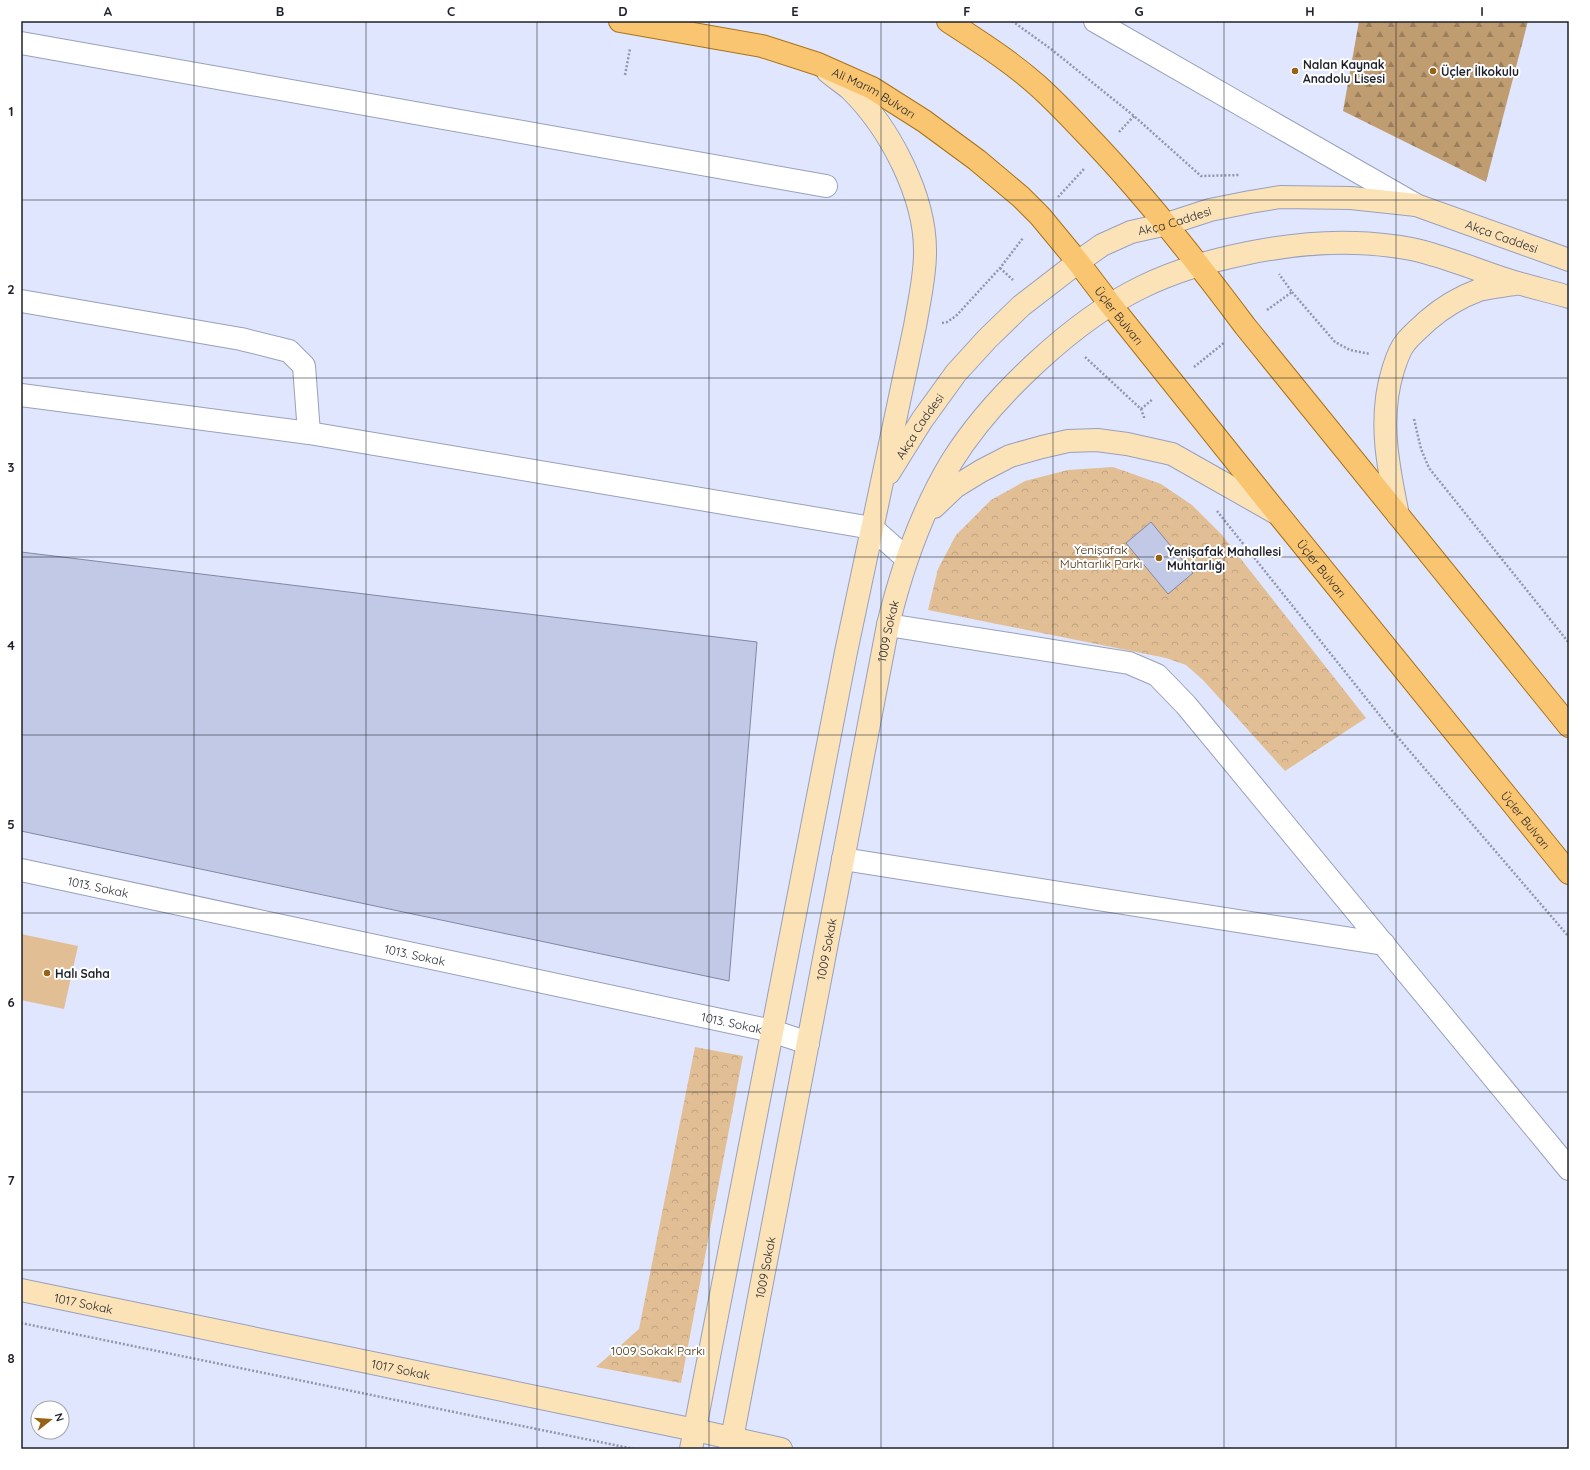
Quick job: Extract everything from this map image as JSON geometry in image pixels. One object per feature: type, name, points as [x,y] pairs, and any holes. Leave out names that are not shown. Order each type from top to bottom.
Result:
[{"type":"main road","name":"Ali Marım Bulvarı","points":[[620,21],[762,46],[818,64],[872,88],[924,121],[977,160],[1031,207],[1078,262]]},
{"type":"main road","points":[[948,21],[990,48],[1037,85],[1102,150],[1167,224],[1245,326],[1569,726]]},
{"type":"main road","name":"Üçler Bulvarı","points":[[1078,262],[1278,514],[1569,873]]},
{"type":"street","points":[[1095,21],[1416,205]]},
{"type":"street","points":[[21,43],[826,186]]},
{"type":"street","points":[[693,1439],[846,652],[880,486],[916,326],[925,253],[922,218],[911,182],[896,151],[872,116],[850,90],[818,64]]},
{"type":"street","name":"Akça Caddesi","points":[[880,486],[922,420],[956,373],[987,339],[1030,299],[1078,262],[1102,245],[1131,232],[1167,224],[1210,210],[1280,197],[1351,198],[1416,205],[1569,260]]},
{"type":"street","name":"1009 Sokak","points":[[731,1444],[888,625],[906,558],[937,488],[953,459],[982,420],[1011,388],[1065,338],[1110,304],[1143,286],[1231,257],[1296,246],[1325,243],[1356,243],[1392,246],[1432,254],[1517,283],[1569,297]]},
{"type":"street","points":[[1398,515],[1389,474],[1385,430],[1385,407],[1390,380],[1396,360],[1405,343],[1436,314],[1457,300],[1480,290],[1517,283]]},
{"type":"street","points":[[21,301],[241,339],[289,351],[304,366],[309,433]]},
{"type":"street","points":[[21,395],[309,433],[872,528],[906,558]]},
{"type":"street","points":[[918,529],[938,502],[955,487],[981,471],[1010,456],[1068,441],[1097,440],[1172,454],[1278,514]]},
{"type":"street","points":[[888,625],[1129,663],[1157,675],[1186,705],[1569,1169]]},
{"type":"street","points":[[843,859],[1384,944]]},
{"type":"street","name":"1013. Sokak","points":[[21,870],[772,1031],[808,1042]]},
{"type":"street","name":"1017 Sokak","points":[[21,1290],[693,1439],[781,1449]]},
{"type":"path","points":[[1012,21],[1051,48],[1134,116],[1201,176],[1229,176],[1244,174]]},
{"type":"path","points":[[1000,268],[1030,299]]},
{"type":"path","points":[[1292,292],[1335,342],[1350,350],[1396,360]]},
{"type":"path","points":[[1065,338],[1140,409],[1144,417],[1143,448]]},
{"type":"path","points":[[1413,414],[1421,449],[1429,468],[1569,643]]},
{"type":"path","points":[[1216,509],[1389,727],[1569,937]]},
{"type":"path","points":[[21,1323],[634,1449]]},
{"type":"green space","name":"Üçler İlkokulu","points":[[1359,21],[1528,21],[1486,182],[1343,111]]},
{"type":"green space","name":"Yenişafak Muhtarlık Parkı","points":[[1113,467],[1161,484],[1192,505],[1222,535],[1366,718],[1285,771],[1203,680],[1186,665],[1166,658],[928,610],[938,569],[956,535],[991,500],[1025,481],[1068,470]]},
{"type":"green space","name":"Halı Saha","points":[[21,934],[78,946],[64,1009],[21,1000]]},
{"type":"green space","name":"1009 Sokak Parkı","points":[[695,1047],[743,1056],[681,1383],[596,1367],[639,1329]]},
{"type":"building","name":"Yenişafak Mahallesi Muhtarlığı","points":[[1151,522],[1193,573],[1168,594],[1126,543]]},
{"type":"building","points":[[21,552],[757,642],[729,981],[21,831]]},
{"type":"place","name":"Nalan Kaynak Anadolu Lisesi","points":[[1295,71]]},
{"type":"place","name":"Üçler İlkokulu","points":[[1433,71]]},
{"type":"place","name":"Yenişafak Mahallesi Muhtarlığı","points":[[1159,558]]},
{"type":"place","name":"Halı Saha","points":[[47,973]]}]
